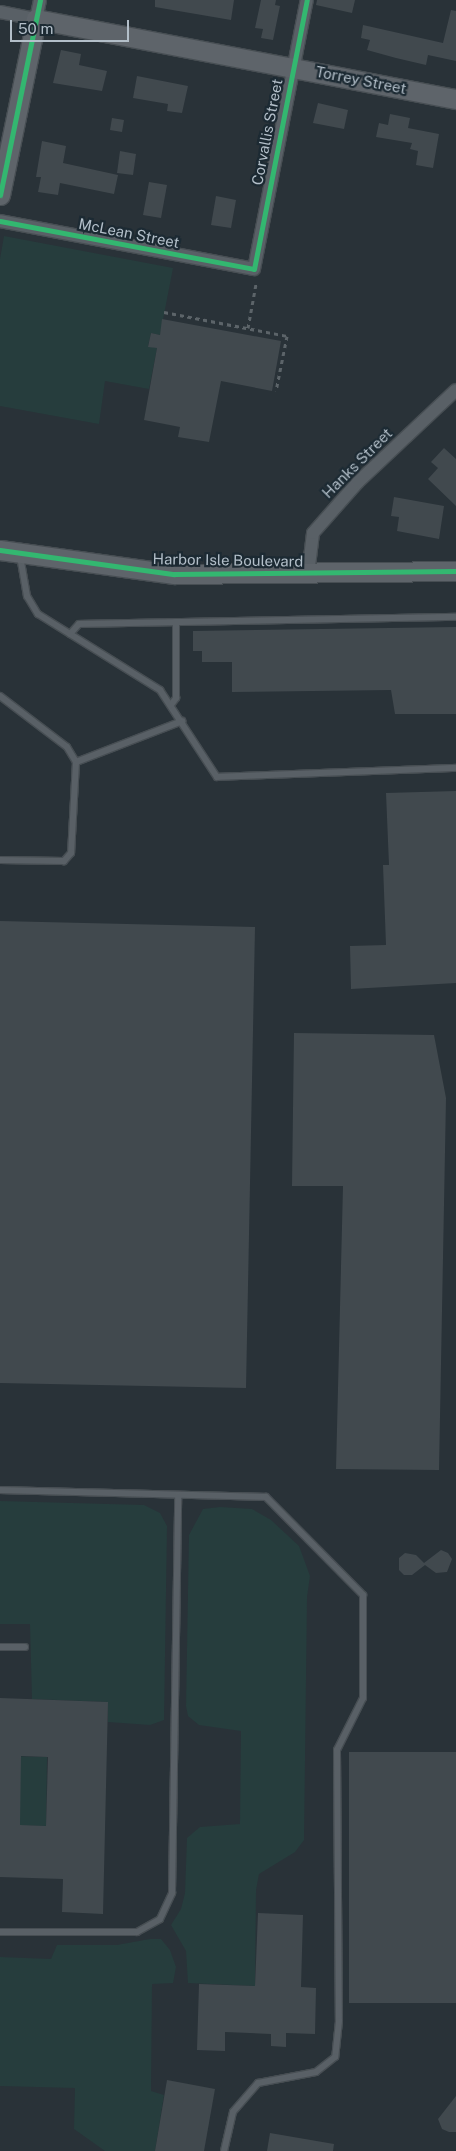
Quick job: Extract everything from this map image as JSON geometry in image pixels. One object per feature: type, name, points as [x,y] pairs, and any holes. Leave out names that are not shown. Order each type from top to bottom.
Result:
[{"type":"street","points":[[0,196],[40,0]]},
{"type":"street","name":"Corvallis Street","points":[[254,269],[292,66],[307,0]]},
{"type":"street","name":"Torrey Street","points":[[0,12],[292,66],[456,99]]},
{"type":"street","name":"McLean Street","points":[[0,221],[254,269]]},
{"type":"street","name":"Hanks Street","points":[[308,574],[313,533],[358,482],[456,390]]},
{"type":"street","name":"Harbor Isle Boulevard","points":[[0,550],[20,555],[174,574],[456,571]]},
{"type":"lane","points":[[20,555],[30,602],[38,614],[160,690],[217,777],[456,768]]},
{"type":"lane","points":[[70,634],[79,624],[456,617]]},
{"type":"lane","points":[[171,705],[176,698],[176,622]]},
{"type":"lane","points":[[0,696],[67,747],[76,762],[71,853],[64,861],[0,860]]},
{"type":"lane","points":[[76,762],[182,721]]},
{"type":"lane","points":[[0,1490],[266,1497],[364,1595],[363,1698],[337,1750],[339,2021],[335,2056],[316,2072],[258,2084],[233,2112],[224,2151]]},
{"type":"lane","points":[[0,1932],[137,1932],[160,1919],[172,1893],[178,1495]]},
{"type":"lane","points":[[0,1647],[25,1647]]},
{"type":"path","points":[[248,328],[256,284]]},
{"type":"path","points":[[164,312],[287,336],[276,391]]},
{"type":"green space","points":[[4,236],[173,268],[160,335],[151,333],[148,346],[157,348],[149,389],[105,381],[99,424],[0,406],[0,259]]},
{"type":"green space","points":[[0,1501],[144,1505],[160,1513],[167,1526],[164,1720],[150,1725],[108,1722],[108,1702],[32,1699],[30,1624],[0,1624]]},
{"type":"green space","points":[[220,1507],[252,1509],[271,1520],[299,1546],[310,1576],[307,1597],[304,1840],[295,1852],[259,1874],[256,1890],[255,1986],[188,1983],[186,1951],[171,1925],[181,1909],[185,1893],[187,1838],[200,1827],[240,1824],[241,1731],[199,1725],[188,1716],[186,1706],[189,1535],[203,1509]]},
{"type":"green space","points":[[2,1756],[47,1757],[46,1826],[0,1825]]},
{"type":"green space","points":[[161,1939],[170,1950],[176,1967],[173,1983],[152,1984],[151,2091],[164,2095],[155,2151],[105,2151],[74,2129],[75,2088],[0,2086],[0,1957],[51,1959],[57,1945],[117,1945]]},
{"type":"building","points":[[155,0],[234,0],[231,20],[155,7]]},
{"type":"building","points":[[261,0],[276,0],[275,5],[280,6],[273,40],[261,38],[263,29],[255,28]]},
{"type":"building","points":[[317,0],[355,0],[352,13],[316,5]]},
{"type":"building","points":[[451,10],[456,11],[456,61],[428,55],[426,65],[396,58],[367,50],[370,40],[361,38],[363,25],[443,43]]},
{"type":"building","points":[[61,50],[81,54],[79,65],[107,71],[102,91],[53,83]]},
{"type":"building","points":[[137,76],[188,86],[182,113],[167,111],[168,104],[133,98]]},
{"type":"building","points":[[318,103],[348,110],[344,129],[313,123]]},
{"type":"building","points":[[390,114],[410,118],[408,128],[439,134],[433,168],[416,165],[418,151],[410,149],[412,143],[376,137],[379,123],[388,125]]},
{"type":"building","points":[[112,118],[124,120],[122,132],[110,130]]},
{"type":"building","points":[[42,141],[66,146],[63,163],[118,175],[114,194],[60,183],[58,195],[38,192],[41,177],[36,177]]},
{"type":"building","points":[[120,151],[136,154],[133,175],[117,173]]},
{"type":"building","points":[[149,182],[167,185],[161,218],[143,215]]},
{"type":"building","points":[[216,196],[236,200],[231,228],[211,225]]},
{"type":"building","points":[[162,319],[281,341],[272,391],[221,381],[209,442],[178,437],[180,427],[144,420],[157,348],[148,347],[151,333],[160,335]]},
{"type":"building","points":[[444,448],[456,459],[456,506],[428,479],[438,468],[431,462]]},
{"type":"building","points":[[394,497],[444,506],[439,539],[397,531],[399,517],[391,516]]},
{"type":"building","points":[[456,627],[456,714],[395,714],[391,690],[232,692],[232,662],[202,662],[202,651],[193,651],[193,631]]},
{"type":"building","points":[[456,791],[456,983],[351,989],[350,946],[386,945],[383,865],[389,865],[386,793]]},
{"type":"building","points":[[0,921],[255,927],[246,1388],[0,1383]]},
{"type":"building","points":[[294,1033],[434,1035],[446,1098],[439,1470],[336,1469],[343,1186],[292,1186]]},
{"type":"building","points":[[441,1550],[448,1553],[452,1559],[447,1572],[436,1573],[425,1565],[412,1575],[404,1575],[399,1570],[399,1558],[405,1553],[416,1555],[424,1563]]},
{"type":"building","points":[[0,1698],[108,1702],[103,1914],[62,1912],[63,1879],[0,1877]],"holes":[[[21,1756],[48,1757],[46,1826],[20,1825]]]},
{"type":"building","points":[[349,1752],[456,1752],[456,2003],[349,2003]]},
{"type":"building","points":[[258,1913],[303,1915],[301,1987],[316,1988],[315,2034],[286,2033],[286,2047],[271,2046],[271,2034],[225,2032],[225,2051],[197,2050],[199,1984],[255,1986]]},
{"type":"building","points":[[167,2080],[215,2089],[204,2151],[155,2151]]},
{"type":"building","points":[[456,2096],[456,2132],[449,2132],[442,2129],[438,2119]]},
{"type":"building","points":[[270,2133],[334,2144],[333,2151],[267,2151]]},
{"type":"cycle path","points":[[0,195],[40,0]]},
{"type":"cycle path","points":[[0,221],[254,269],[307,0]]},
{"type":"cycle path","points":[[0,550],[174,574],[456,571]]}]
